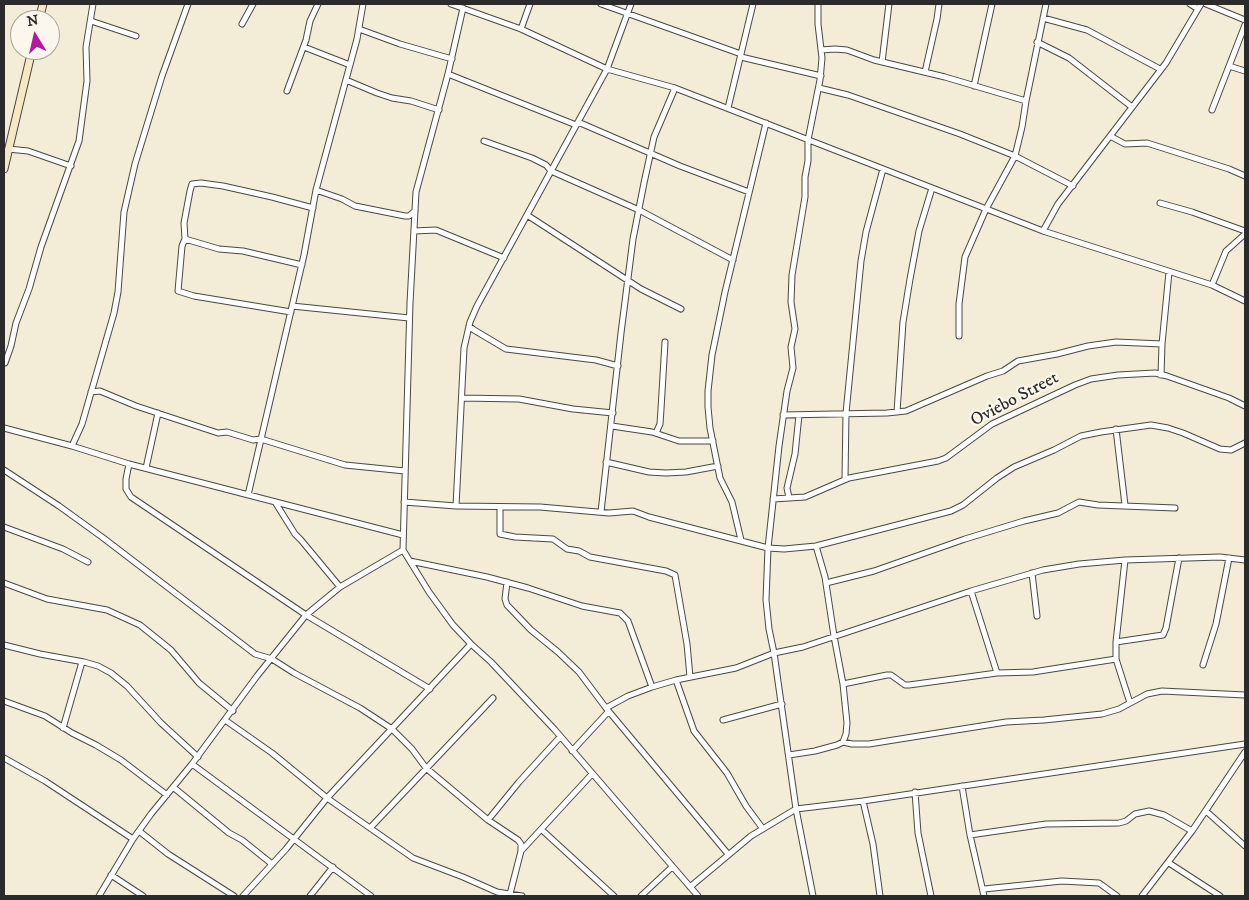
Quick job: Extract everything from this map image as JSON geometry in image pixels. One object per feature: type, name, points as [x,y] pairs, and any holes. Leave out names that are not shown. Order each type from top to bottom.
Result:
[{"type":"street","points":[[5,363],[15,333],[16,323],[79,141],[87,80],[86,47],[94,4]]},
{"type":"street","points":[[72,446],[82,424],[114,313],[118,292],[124,212],[135,164],[162,76],[188,4]]},
{"type":"street","points":[[242,24],[253,4]]},
{"type":"street","points":[[287,91],[304,47],[310,21],[318,4]]},
{"type":"street","points":[[248,496],[302,265],[316,190],[350,65],[363,4]]},
{"type":"street","points":[[451,4],[521,29],[607,69],[675,88],[1043,231],[1212,285],[1245,301]]},
{"type":"street","points":[[521,29],[530,4]]},
{"type":"street","points":[[601,4],[741,56],[821,76]]},
{"type":"street","points":[[456,506],[464,348],[477,306],[607,69],[632,4]]},
{"type":"street","points":[[728,108],[752,4]]},
{"type":"street","points":[[813,896],[796,809],[782,704],[768,629],[766,600],[768,548],[773,499],[783,415],[793,368],[791,347],[795,329],[791,302],[792,275],[805,196],[808,140],[821,76],[818,4]]},
{"type":"street","points":[[882,62],[889,4]]},
{"type":"street","points":[[925,72],[939,4]]},
{"type":"street","points":[[974,86],[992,4]]},
{"type":"street","points":[[959,336],[959,304],[965,257],[986,209],[1015,156],[1046,4]]},
{"type":"street","points":[[1043,231],[1051,214],[1174,50],[1200,6],[1190,4]]},
{"type":"street","points":[[1206,4],[1245,20]]},
{"type":"street","points":[[463,8],[439,110],[416,192],[409,318],[403,550],[429,592],[453,625],[491,662],[560,737],[698,896]]},
{"type":"street","points":[[1043,18],[1087,30],[1160,69]]},
{"type":"street","points":[[91,21],[136,36]]},
{"type":"street","points":[[1212,110],[1245,25]]},
{"type":"street","points":[[359,29],[400,44],[452,59]]},
{"type":"street","points":[[1037,42],[1069,58],[1132,107]]},
{"type":"street","points":[[304,47],[350,65]]},
{"type":"street","points":[[821,50],[841,49],[1026,101]]},
{"type":"street","points":[[4,169],[30,60]]},
{"type":"street","points":[[1229,66],[1245,71]]},
{"type":"street","points":[[448,74],[749,192]]},
{"type":"street","points":[[346,80],[392,98],[411,101],[439,110]]},
{"type":"street","points":[[601,512],[627,280],[639,210],[654,137],[675,88]]},
{"type":"street","points":[[819,88],[848,95],[960,134],[1015,156],[1072,186]]},
{"type":"street","points":[[741,540],[732,502],[720,478],[708,407],[708,391],[716,337],[766,123]]},
{"type":"street","points":[[1110,136],[1125,144],[1147,143],[1229,169],[1245,176]]},
{"type":"street","points":[[484,141],[532,158],[551,171],[639,210],[733,260]]},
{"type":"street","points":[[8,149],[28,151],[71,166]]},
{"type":"street","points":[[845,479],[846,413],[861,261],[866,232],[883,169]]},
{"type":"street","points":[[313,208],[223,186],[201,183],[192,184],[184,223],[185,239],[182,246],[178,291],[194,296],[292,309],[409,318]]},
{"type":"street","points":[[897,412],[903,322],[919,230],[932,188]]},
{"type":"street","points":[[316,190],[342,199],[355,206],[405,216],[409,216],[415,211]]},
{"type":"street","points":[[1160,203],[1192,212],[1245,232],[1226,251],[1212,285]]},
{"type":"street","points":[[527,215],[627,280],[661,300],[681,309]]},
{"type":"street","points":[[414,231],[436,230],[504,258]]},
{"type":"street","points":[[185,239],[219,249],[243,251],[302,265]]},
{"type":"street","points":[[1161,375],[1169,272]]},
{"type":"street","points":[[470,326],[506,348],[596,360],[618,366]]},
{"type":"street","points":[[656,433],[660,424],[662,409],[665,342]]},
{"type":"street","points":[[783,415],[897,412],[1003,371],[1018,361],[1116,342],[1162,344]]},
{"type":"street","name":"Oviebo Street","points":[[773,499],[805,497],[845,479],[946,458],[992,424],[1081,382],[1118,375],[1155,373],[1229,398],[1245,406]]},
{"type":"street","points":[[91,392],[100,391],[136,406],[218,434],[228,432],[253,440],[261,439],[338,463],[375,469],[405,471]]},
{"type":"street","points":[[462,398],[519,399],[573,409],[613,413]]},
{"type":"street","points":[[146,468],[158,413]]},
{"type":"street","points":[[789,498],[787,488],[795,454],[799,415]]},
{"type":"street","points":[[404,502],[456,506],[540,506],[609,513],[633,510],[768,548],[784,549],[816,546],[951,511],[963,505],[1014,467],[1081,436],[1151,425],[1183,433],[1211,446],[1226,450],[1235,449],[1245,443]]},
{"type":"street","points":[[612,426],[656,433],[679,441],[713,441]]},
{"type":"street","points":[[4,428],[248,496],[403,535]]},
{"type":"street","points":[[1116,429],[1125,505]]},
{"type":"street","points":[[606,462],[649,472],[666,473],[686,472],[718,466]]},
{"type":"street","points":[[129,464],[126,489],[131,497],[306,615],[430,689]]},
{"type":"street","points":[[4,470],[102,537],[255,654],[272,659],[294,673],[360,708],[392,729],[412,749],[426,768],[488,820],[521,844],[521,851],[510,894]]},
{"type":"street","points":[[275,502],[295,534],[302,540],[340,588]]},
{"type":"street","points":[[826,583],[874,571],[965,539],[1058,513],[1080,502],[1098,505],[1175,508]]},
{"type":"street","points":[[500,507],[500,534],[515,537],[553,539],[567,549],[580,551],[590,557],[666,571],[675,575],[688,653],[690,677]]},
{"type":"street","points":[[4,527],[63,549],[88,562]]},
{"type":"street","points":[[816,546],[826,583],[843,684],[847,723],[843,742]]},
{"type":"street","points":[[99,896],[133,839],[306,615],[340,588],[403,550]]},
{"type":"street","points":[[1116,642],[1163,635],[1166,628],[1179,558]]},
{"type":"street","points":[[1203,665],[1216,624],[1229,558]]},
{"type":"street","points":[[572,751],[607,710],[628,696],[676,680],[736,668],[774,653],[802,647],[1032,573],[1079,564],[1124,560],[1229,558],[1245,560]]},
{"type":"street","points":[[1124,560],[1116,659],[1130,703]]},
{"type":"street","points":[[410,561],[507,582],[582,606],[620,613],[628,621],[652,687]]},
{"type":"street","points":[[1032,573],[1037,616]]},
{"type":"street","points":[[507,582],[504,599],[507,605],[531,630],[579,672],[607,710],[728,854]]},
{"type":"street","points":[[4,583],[47,599],[107,610],[140,625],[170,650],[199,683],[233,711]]},
{"type":"street","points":[[971,592],[997,673]]},
{"type":"street","points":[[243,896],[327,798],[471,644]]},
{"type":"street","points":[[4,645],[98,666],[111,673],[198,757]]},
{"type":"street","points":[[843,684],[887,675],[894,676],[905,685],[909,685],[997,673],[1033,672],[1116,659]]},
{"type":"street","points":[[63,728],[82,662]]},
{"type":"street","points":[[676,680],[694,731],[727,773],[746,806],[763,829]]},
{"type":"street","points":[[789,755],[815,751],[843,742],[869,744],[1006,722],[1102,714],[1119,709],[1139,697],[1162,691],[1245,695]]},
{"type":"street","points":[[370,828],[493,698]]},
{"type":"street","points":[[4,700],[45,716],[121,760],[167,795]]},
{"type":"street","points":[[724,720],[782,704]]},
{"type":"street","points":[[226,720],[272,753],[327,798],[412,858],[498,892],[522,896]]},
{"type":"street","points":[[488,820],[560,737]]},
{"type":"street","points":[[690,887],[728,854],[763,829],[796,809],[1245,744]]},
{"type":"street","points":[[1142,896],[1192,831],[1245,752]]},
{"type":"street","points":[[4,758],[45,781],[133,839]]},
{"type":"street","points":[[192,764],[371,896]]},
{"type":"street","points":[[521,851],[592,774]]},
{"type":"street","points":[[962,786],[970,835],[978,873],[984,889],[984,896]]},
{"type":"street","points":[[173,787],[229,833],[272,864]]},
{"type":"street","points":[[915,792],[918,833],[931,896]]},
{"type":"street","points":[[863,800],[873,844],[880,896]]},
{"type":"street","points":[[970,835],[1046,824],[1119,823],[1126,821],[1135,814],[1149,811],[1164,815],[1192,831]]},
{"type":"street","points":[[1206,811],[1245,846]]},
{"type":"street","points":[[542,830],[614,896]]},
{"type":"street","points":[[139,831],[168,854],[234,896]]},
{"type":"street","points":[[1169,863],[1216,895]]},
{"type":"street","points":[[310,896],[333,867]]},
{"type":"street","points":[[641,896],[672,867]]},
{"type":"street","points":[[111,876],[143,896]]},
{"type":"street","points":[[984,889],[1062,881],[1099,883],[1117,896]]}]
